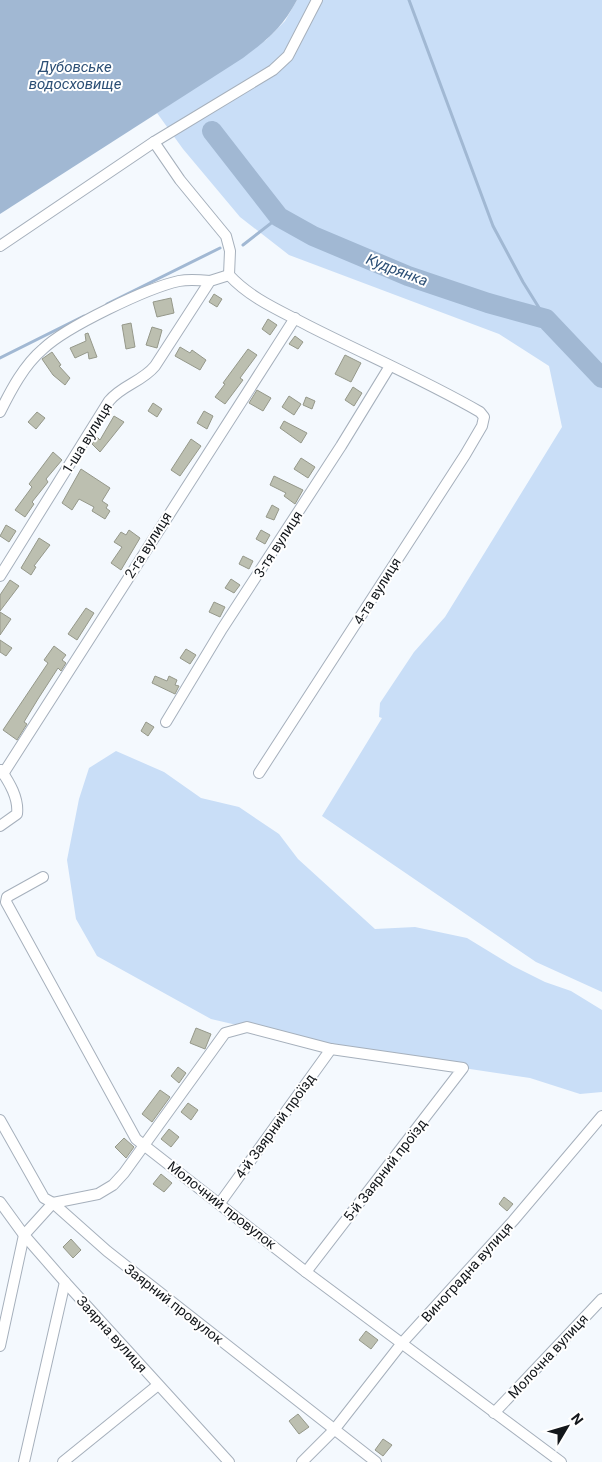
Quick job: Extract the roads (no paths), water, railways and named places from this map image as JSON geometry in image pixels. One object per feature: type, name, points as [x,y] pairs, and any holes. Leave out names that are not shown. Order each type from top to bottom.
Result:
[{"type":"street","points":[[0,246],[154,142],[273,70],[288,56],[317,0]]},
{"type":"street","points":[[154,142],[180,180],[226,236],[230,251],[229,275],[245,291],[390,366]]},
{"type":"street","points":[[0,412],[29,364],[43,348],[85,322],[153,290],[182,280],[210,281],[229,275]]},
{"type":"street","name":"1-ша вулиця","points":[[0,576],[109,401],[120,390],[144,376],[155,366],[210,281]]},
{"type":"street","name":"2-га вулиця","points":[[2,771],[295,318]]},
{"type":"street","name":"4-та вулиця","points":[[259,773],[476,436],[484,420],[482,414],[475,409],[390,366]]},
{"type":"street","name":"3-тя вулиця","points":[[166,722],[225,624],[341,446],[390,366]]},
{"type":"street","points":[[0,826],[17,814],[18,808],[16,798],[2,771]]},
{"type":"street","name":"Молочний провулок","points":[[43,877],[7,897],[6,902],[136,1139],[145,1144],[306,1272],[561,1462]]},
{"type":"street","points":[[0,1346],[4,1300],[24,1235],[53,1203],[98,1194],[113,1185],[225,1033],[247,1027],[331,1049]]},
{"type":"street","name":"5-й Заярний проїзд","points":[[306,1272],[463,1068],[331,1049]]},
{"type":"street","name":"4-й Заярний проїзд","points":[[220,1203],[331,1049]]},
{"type":"street","name":"Виноградна вулиця","points":[[302,1462],[334,1430],[402,1344],[513,1221],[602,1116]]},
{"type":"street","name":"Заярний провулок","points":[[0,1120],[44,1198],[53,1203],[107,1251],[376,1462]]},
{"type":"street","name":"Заярна вулиця","points":[[0,1202],[24,1235],[223,1460]]},
{"type":"street","points":[[24,1462],[65,1282]]},
{"type":"street","name":"Молочна вулиця","points":[[494,1413],[602,1298]]},
{"type":"street","points":[[63,1462],[158,1385]]},
{"type":"water","name":"Дубовське водосховище","points":[[0,0],[297,0],[286,18],[274,32],[243,58],[0,214]]},
{"type":"waterway","points":[[409,0],[493,226],[523,282],[546,319]]},
{"type":"waterway","name":"Кудрянка","points":[[212,131],[279,217],[313,236],[408,276],[488,303],[546,319],[602,378]]},
{"type":"waterway","points":[[243,245],[279,217]]},
{"type":"waterway","points":[[107,304],[220,248]]},
{"type":"waterway","points":[[0,358],[84,316]]}]
